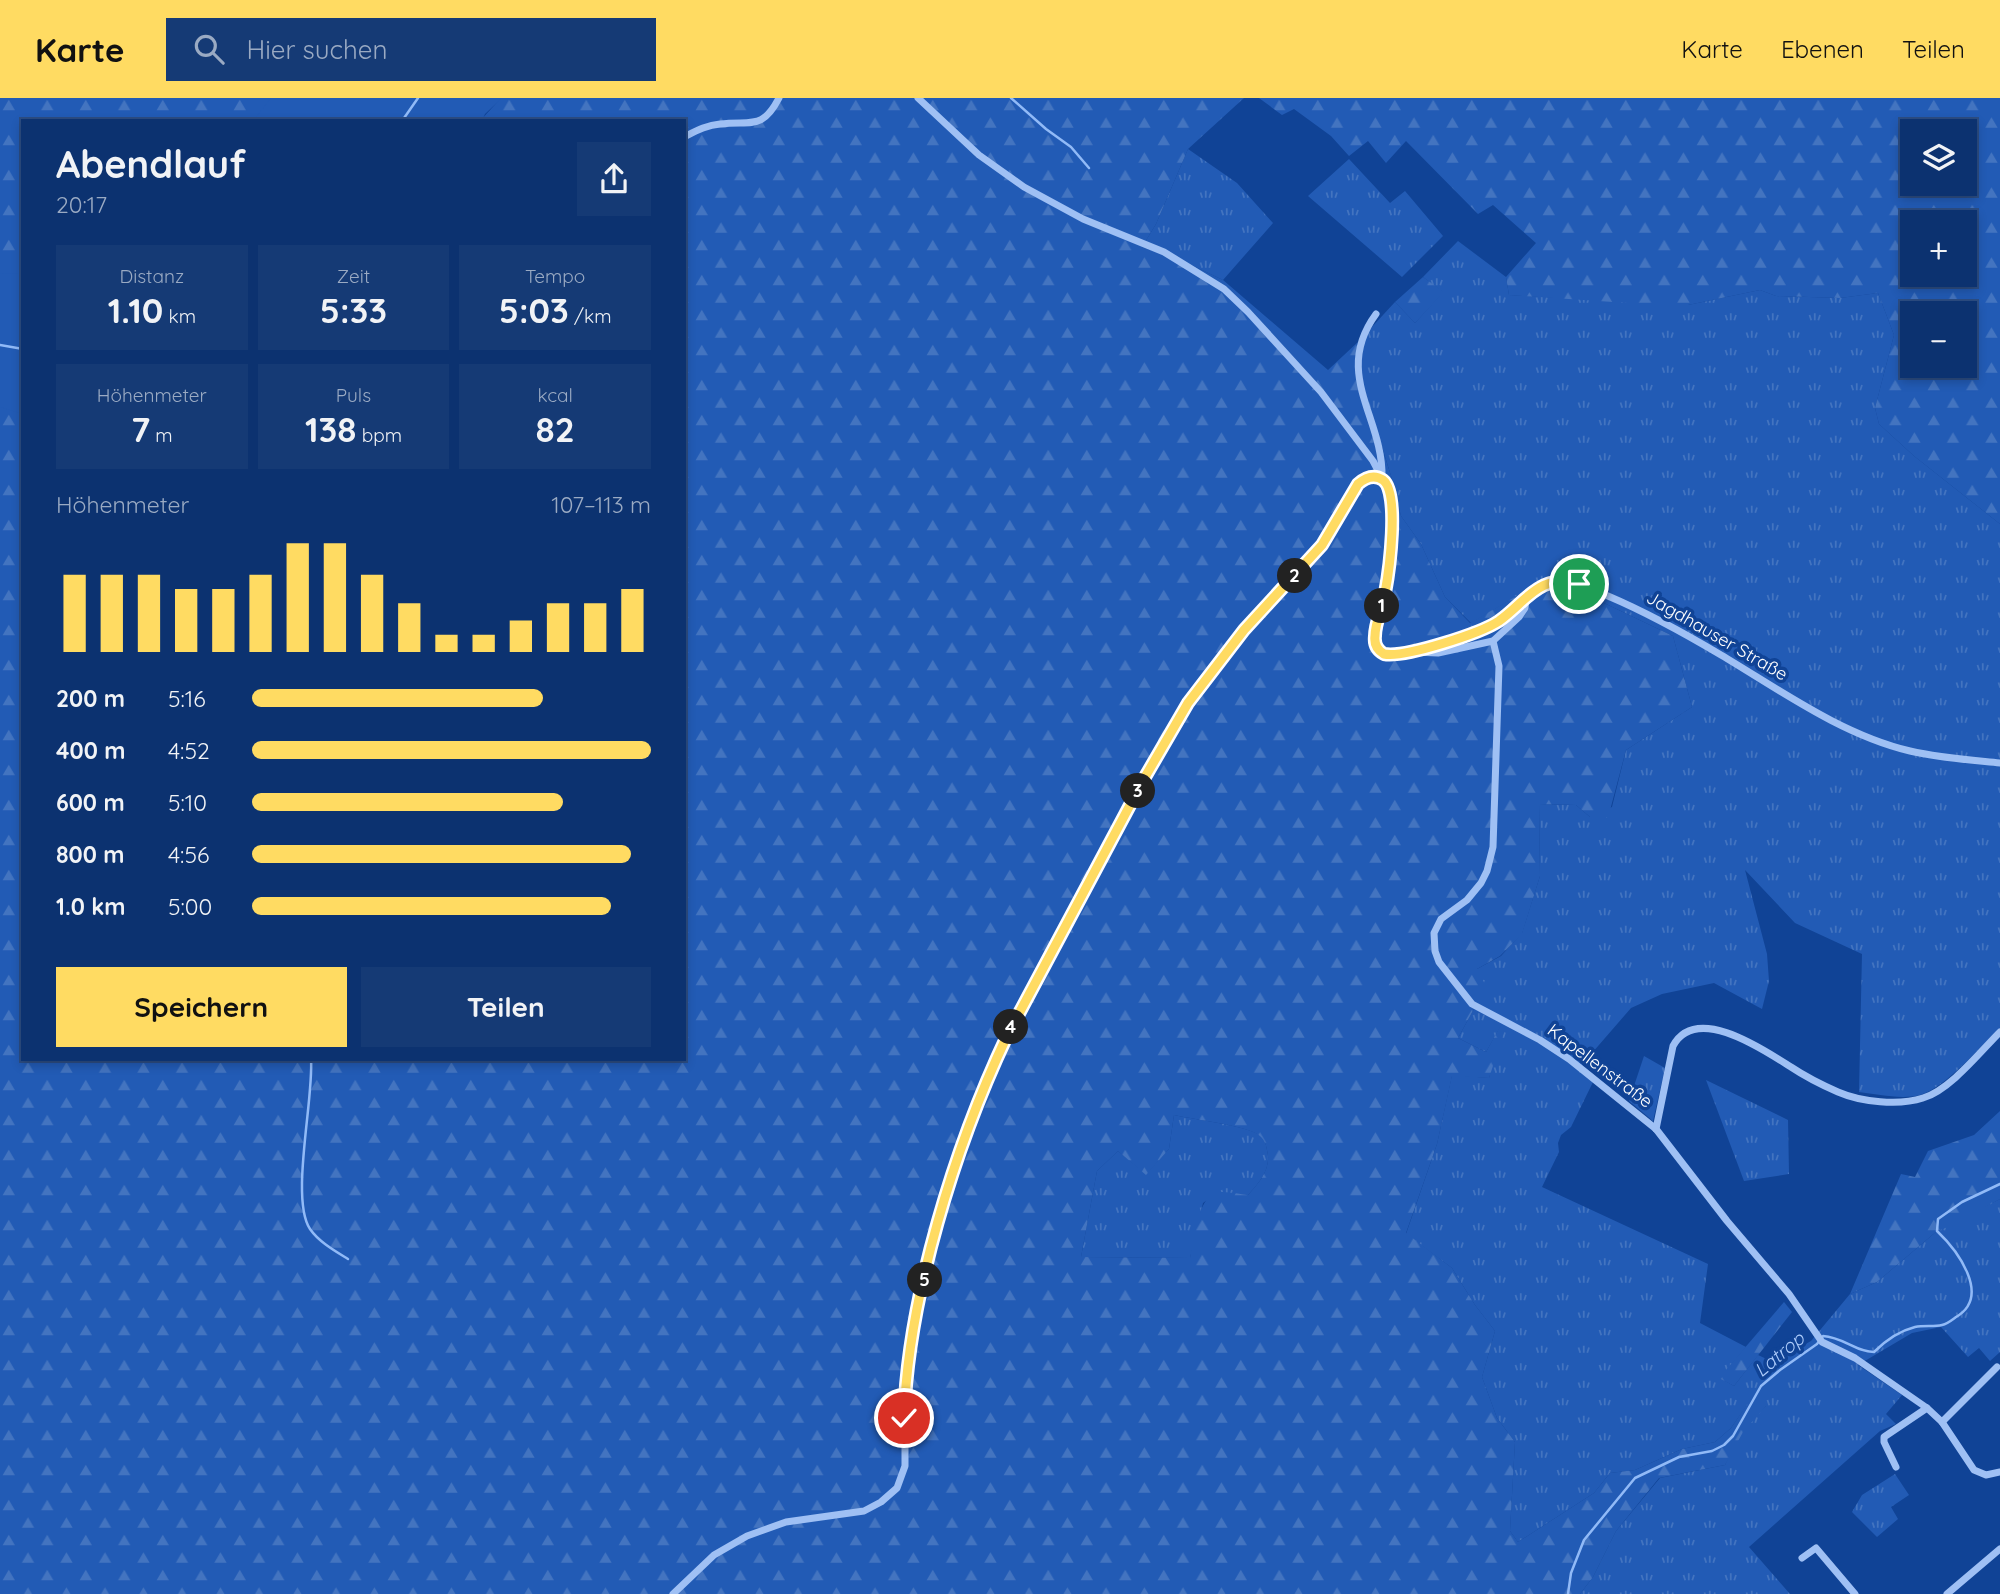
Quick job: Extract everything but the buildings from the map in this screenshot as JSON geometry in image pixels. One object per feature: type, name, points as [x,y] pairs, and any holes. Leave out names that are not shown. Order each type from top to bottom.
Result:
[{"type":"street","points":[[686,136],[719,124],[758,122],[771,114],[779,98]]},
{"type":"street","points":[[918,98],[979,155],[1024,187],[1083,219],[1164,252],[1224,289],[1321,392],[1373,461],[1382,479]]},
{"type":"street","points":[[1376,314],[1360,351],[1358,378],[1380,451],[1382,479]]},
{"type":"street","points":[[673,1594],[714,1555],[747,1536],[786,1522],[864,1511],[881,1502],[897,1488],[905,1466],[905,1396],[917,1312],[926,1272],[940,1217],[967,1134],[1002,1047],[1145,777],[1188,703],[1244,630],[1322,545],[1358,484],[1371,477],[1382,479]]},
{"type":"street","name":"Jagdhauser Straße","points":[[1382,479],[1391,495],[1392,529],[1386,591],[1375,631],[1375,643],[1381,652],[1388,655],[1413,652],[1489,626],[1539,587],[1549,582],[1566,581],[1636,608],[1677,628],[1801,703],[1869,737],[1909,751],[2000,763]]},
{"type":"street","points":[[1413,652],[1438,653],[1493,641],[1519,617],[1527,598]]},
{"type":"street","name":"Kapellenstraße","points":[[1493,641],[1499,666],[1493,848],[1481,883],[1467,900],[1438,923],[1434,939],[1436,956],[1475,1007],[1540,1040],[1582,1068],[1656,1129],[1727,1221],[1793,1299],[1822,1342],[1854,1358],[1927,1408],[1942,1422],[1974,1470],[1986,1475],[2000,1472]]},
{"type":"street","points":[[1656,1129],[1672,1046],[1679,1037],[1692,1030],[1718,1030],[1740,1038],[1818,1083],[1841,1093],[1858,1098],[1902,1101],[1923,1098],[1937,1092],[2000,1032]]},
{"type":"street","points":[[1942,1422],[1997,1367]]},
{"type":"street","points":[[1896,1467],[1884,1437],[1927,1408]]},
{"type":"street","points":[[1802,1558],[1816,1548],[1855,1594]]},
{"type":"street","points":[[1947,1594],[2000,1549]]},
{"type":"green space","points":[[0,98],[277,98],[257,119],[21,119],[21,292],[0,293]]},
{"type":"green space","points":[[271,98],[502,98],[483,119],[255,119]]},
{"type":"green space","points":[[501,98],[1244,98],[1188,149],[1156,224],[1142,247],[1183,261],[1223,280],[1328,370],[1359,341],[1365,394],[1401,516],[1421,544],[1445,597],[1470,623],[1546,579],[1556,587],[1581,592],[1673,636],[1692,707],[1626,750],[1608,818],[1590,817],[1576,805],[1539,804],[1540,876],[1522,934],[1500,956],[1477,969],[1489,992],[1475,1007],[1458,1038],[1486,1052],[1502,1023],[1506,1026],[1489,1078],[1452,1076],[1437,1144],[1406,1233],[1452,1268],[1495,1331],[1482,1377],[1497,1418],[1515,1442],[1510,1531],[1518,1542],[1594,1493],[1610,1473],[1635,1470],[1682,1449],[1715,1442],[1731,1428],[1754,1394],[1767,1405],[1743,1432],[1725,1465],[1659,1478],[1616,1531],[1593,1577],[1580,1594],[0,1594],[0,343],[21,340],[21,1061],[686,1061],[686,119],[482,119]],"holes":[[[1174,1115],[1233,1126],[1260,1136],[1268,1156],[1267,1167],[1248,1195],[1223,1192],[1209,1197],[1200,1212],[1190,1258],[1081,1257],[1097,1171],[1118,1151],[1146,1175],[1169,1149]]]},
{"type":"green space","points":[[1259,98],[2000,98],[2000,524],[1914,456],[1879,424],[1875,408],[1894,335],[1878,293],[1840,298],[1776,296],[1760,290],[1688,305],[1509,295],[1506,277],[1536,243],[1493,205],[1478,214],[1406,141],[1386,163],[1368,141],[1349,156],[1331,136],[1294,109],[1282,115]]},
{"type":"green space","points":[[1188,149],[1237,183],[1273,223],[1223,280],[1183,261],[1142,247],[1156,224]]},
{"type":"green space","points":[[1349,159],[1390,203],[1405,191],[1443,236],[1402,277],[1308,196]]},
{"type":"green space","points":[[1458,241],[1506,277],[1509,295],[1688,305],[1760,290],[1776,296],[1840,298],[1878,293],[1894,335],[1875,408],[1879,424],[1914,456],[2000,524],[2000,1028],[1951,1076],[1930,1091],[1905,1097],[1859,1092],[1862,954],[1795,923],[1745,870],[1767,954],[1769,981],[1762,1009],[1714,983],[1662,994],[1631,1008],[1579,1068],[1593,1082],[1571,1127],[1561,1135],[1559,1152],[1542,1187],[1708,1264],[1700,1323],[1746,1347],[1720,1378],[1734,1386],[1758,1355],[1773,1362],[1811,1341],[1850,1294],[1877,1282],[1937,1231],[2000,1199],[2000,1352],[1990,1361],[1979,1348],[1968,1357],[1941,1327],[1912,1333],[1858,1365],[1902,1395],[1886,1414],[1896,1424],[1880,1431],[1749,1547],[1790,1594],[1580,1594],[1593,1577],[1616,1531],[1660,1478],[1725,1465],[1741,1430],[1766,1406],[1754,1395],[1731,1428],[1715,1442],[1682,1449],[1635,1470],[1610,1473],[1594,1493],[1518,1542],[1510,1531],[1515,1442],[1497,1418],[1482,1377],[1495,1331],[1452,1268],[1406,1234],[1437,1144],[1452,1075],[1489,1078],[1502,1024],[1486,1052],[1458,1038],[1475,1007],[1477,969],[1501,956],[1522,933],[1540,876],[1539,804],[1576,805],[1590,817],[1612,807],[1626,750],[1692,707],[1673,636],[1581,592],[1556,587],[1546,579],[1471,623],[1445,597],[1421,544],[1401,516],[1359,373],[1359,341],[1395,302],[1415,323],[1443,292],[1423,277]]},
{"type":"green space","points":[[0,273],[21,274],[21,413],[0,407]]},
{"type":"green space","points":[[1423,277],[1444,292],[1415,323],[1395,302]]},
{"type":"green space","points":[[1644,1056],[1665,1068],[1653,1121],[1629,1101]]},
{"type":"green space","points":[[1706,1080],[1788,1120],[1789,1174],[1744,1181]]},
{"type":"green space","points":[[2000,1111],[2000,1199],[1937,1231],[1877,1282],[1850,1294],[1901,1174],[1915,1177],[1928,1151],[1974,1135]]},
{"type":"green space","points":[[1174,1115],[1233,1126],[1261,1136],[1268,1156],[1262,1177],[1248,1195],[1216,1193],[1203,1203],[1190,1258],[1081,1257],[1097,1171],[1118,1151],[1146,1174],[1169,1149]]},
{"type":"green space","points":[[1784,1302],[1792,1312],[1734,1386],[1719,1378]]},
{"type":"green space","points":[[1895,1474],[1909,1495],[1891,1507],[1898,1519],[1877,1537],[1852,1512],[1862,1495]]},
{"type":"waterway","points":[[403,119],[418,98]]},
{"type":"waterway","points":[[1011,98],[1071,147],[1089,168]]},
{"type":"waterway","points":[[0,345],[21,349]]},
{"type":"waterway","points":[[311,1061],[302,1173],[304,1215],[310,1229],[318,1238],[348,1259]]},
{"type":"waterway","name":"Latrop","points":[[1568,1594],[1571,1573],[1584,1540],[1635,1478],[1679,1457],[1712,1451],[1724,1445],[1733,1436],[1761,1386],[1817,1344],[1823,1336],[1874,1352],[1904,1331],[1918,1326],[1944,1324],[1966,1308],[1971,1297],[1968,1273],[1937,1231],[1938,1219],[1962,1202],[2000,1184]]},
{"type":"route","points":[[904,1418],[908,1368],[917,1312],[936,1232],[971,1122],[1007,1036],[1145,777],[1188,703],[1244,630],[1322,545],[1358,484],[1366,478],[1382,479],[1391,495],[1392,529],[1386,591],[1374,639],[1379,651],[1384,654],[1413,652],[1483,630],[1499,621],[1544,584],[1566,581],[1579,584]]}]
